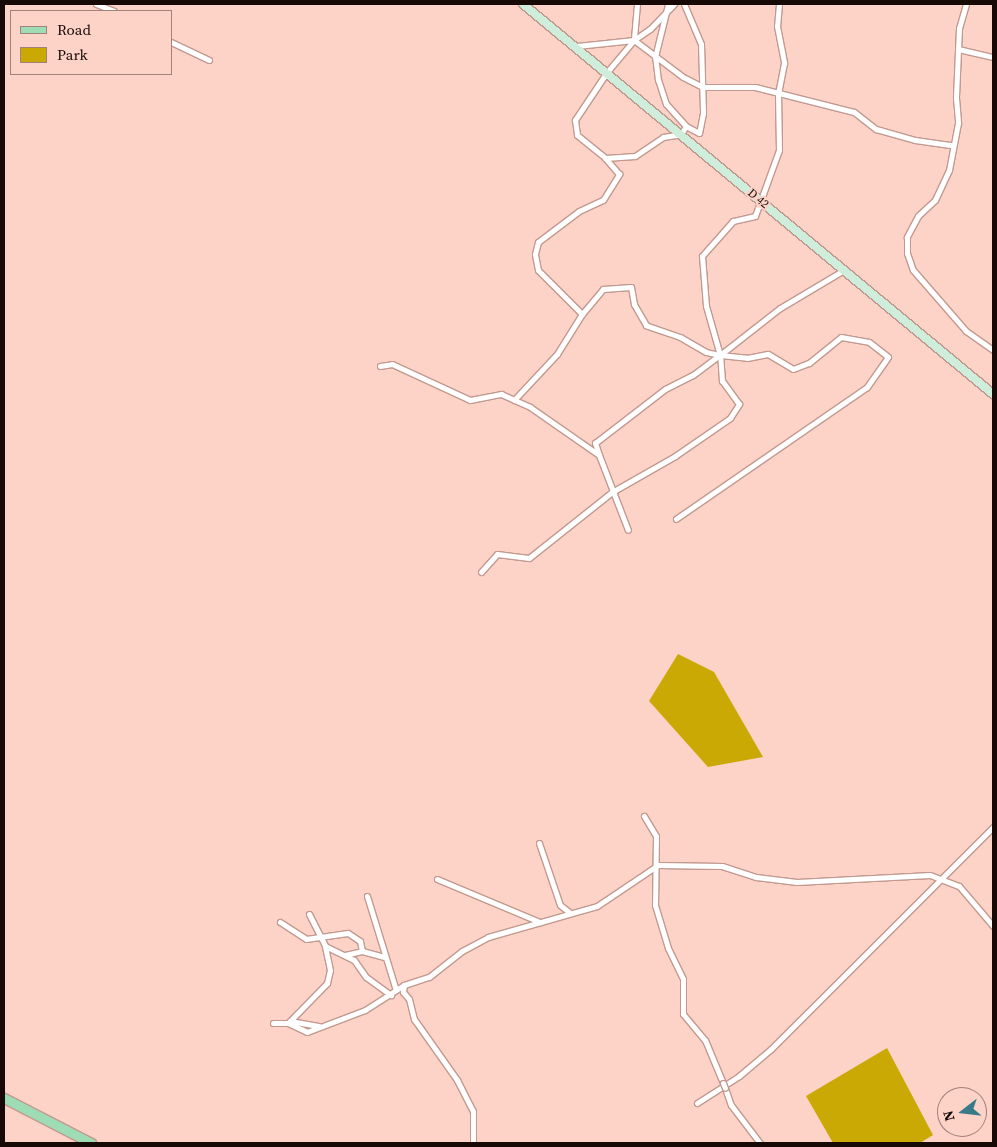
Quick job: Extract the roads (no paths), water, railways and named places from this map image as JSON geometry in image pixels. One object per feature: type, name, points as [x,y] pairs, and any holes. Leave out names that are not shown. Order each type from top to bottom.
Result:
[{"type":"main road","points":[[4,1098],[91,1143]]},
{"type":"street","points":[[96,4],[111,10]]},
{"type":"street","name":"D 42","points":[[523,4],[577,46],[993,394]]},
{"type":"street","points":[[634,40],[637,4]]},
{"type":"street","points":[[668,4],[654,57],[666,104],[686,126],[696,132],[701,130],[703,87],[701,44],[684,4]]},
{"type":"street","points":[[582,314],[538,270],[535,254],[538,242],[579,211],[603,200],[619,174],[605,158],[577,135],[575,120],[607,72],[634,40],[650,29],[674,4]]},
{"type":"street","points":[[480,572],[497,554],[529,558],[612,492],[675,456],[730,418],[739,404],[722,381],[720,355],[706,306],[702,256],[733,222],[754,216],[762,201],[779,150],[778,93],[784,62],[776,26],[779,4]]},
{"type":"street","points":[[966,4],[958,49],[958,123],[952,145],[949,170],[935,200],[918,216],[907,237],[907,253],[913,270],[966,331],[993,350]]},
{"type":"street","points":[[577,46],[634,40],[654,57],[703,87],[755,88],[778,93],[854,112],[876,128],[907,138],[952,145]]},
{"type":"street","points":[[172,42],[210,60]]},
{"type":"street","points":[[958,49],[993,56]]},
{"type":"street","points":[[605,158],[635,156],[663,137],[681,134],[686,126]]},
{"type":"street","points":[[628,530],[595,443],[665,389],[693,375],[780,308],[844,270]]},
{"type":"street","points":[[514,400],[557,354],[582,314],[604,289],[631,288],[634,304],[646,325],[680,337],[706,352],[747,358],[768,354],[793,369],[809,363],[841,337],[868,342],[888,357],[867,386],[676,519]]},
{"type":"street","points":[[380,366],[392,364],[470,400],[501,394],[530,407],[599,455]]},
{"type":"street","points":[[644,816],[656,836],[654,851],[658,865],[654,889],[655,905],[668,948],[683,979],[683,1014],[705,1040],[731,1104],[760,1143]]},
{"type":"street","points":[[697,1102],[739,1076],[771,1049],[993,827]]},
{"type":"street","points":[[539,842],[560,905],[570,912]]},
{"type":"street","points":[[289,1022],[301,1032],[370,1007],[404,985],[429,977],[462,951],[498,932],[526,928],[613,898],[658,865],[722,866],[756,877],[790,881],[830,878],[851,881],[930,875],[959,886],[993,926]]},
{"type":"street","points":[[437,879],[540,922]]},
{"type":"street","points":[[367,896],[396,990]]},
{"type":"street","points":[[273,1023],[289,1022],[327,983],[330,970],[323,938],[309,914]]},
{"type":"street","points":[[280,922],[306,939],[348,933],[360,941],[362,951]]},
{"type":"street","points":[[325,946],[357,963],[366,977],[391,995]]},
{"type":"street","points":[[345,955],[362,951],[385,957]]},
{"type":"street","points":[[404,985],[403,992],[409,999],[414,1019],[456,1080],[473,1111],[473,1143]]}]
